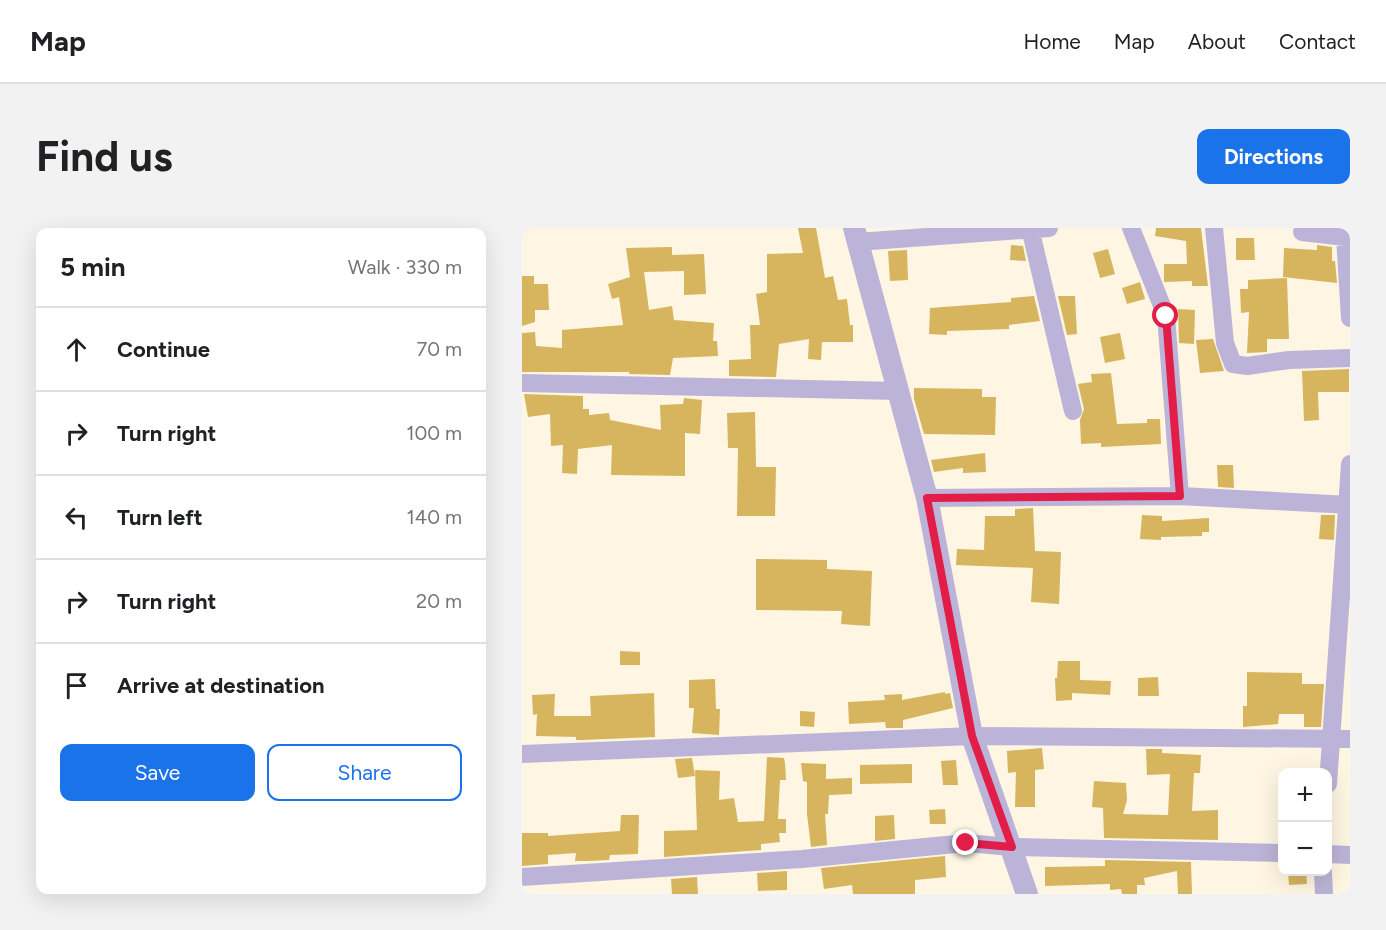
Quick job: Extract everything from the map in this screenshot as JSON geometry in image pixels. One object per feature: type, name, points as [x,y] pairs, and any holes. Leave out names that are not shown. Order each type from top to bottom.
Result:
[{"type":"street","points":[[1027,894],[972,736],[927,498],[856,235],[1049,228]]},
{"type":"street","points":[[1131,228],[1166,316],[1180,496]]},
{"type":"street","points":[[1214,228],[1225,343],[1233,364],[1247,366],[1289,360],[1350,358]]},
{"type":"street","points":[[1030,229],[1073,411]]},
{"type":"street","points":[[1296,229],[1345,237],[1350,318]]},
{"type":"street","points":[[522,383],[898,391]]},
{"type":"street","points":[[1329,768],[1331,739],[1344,661],[1350,464]]},
{"type":"street","points":[[927,498],[1180,496],[1348,505]]},
{"type":"street","points":[[522,754],[972,736],[1350,739]]},
{"type":"street","points":[[522,878],[567,885],[966,843],[1012,847],[1278,853]]},
{"type":"street","points":[[1332,854],[1350,855]]},
{"type":"street","points":[[1323,876],[1324,894]]},
{"type":"building","points":[[798,228],[816,228],[825,278],[833,276],[838,300],[847,299],[850,325],[853,325],[853,342],[822,342],[821,360],[808,359],[809,339],[779,344],[776,377],[729,376],[729,360],[751,359],[750,325],[760,325],[756,294],[767,292],[767,254],[803,253]]},
{"type":"building","points":[[1156,228],[1201,228],[1208,286],[1192,286],[1192,281],[1164,282],[1164,264],[1187,264],[1186,241],[1155,236]]},
{"type":"building","points":[[1236,238],[1254,238],[1255,260],[1236,260]]},
{"type":"building","points":[[1011,245],[1023,246],[1026,261],[1010,260]]},
{"type":"building","points":[[1317,245],[1332,247],[1332,261],[1335,261],[1337,283],[1283,277],[1284,248],[1317,250]]},
{"type":"building","points":[[672,247],[672,255],[704,254],[706,294],[684,295],[684,271],[644,272],[649,310],[672,306],[674,320],[714,323],[713,341],[717,341],[718,356],[673,358],[670,375],[629,374],[629,372],[522,372],[522,333],[535,332],[536,346],[562,348],[562,330],[623,325],[619,297],[612,299],[608,284],[630,277],[626,248]]},
{"type":"building","points":[[1108,249],[1115,274],[1100,278],[1093,253]]},
{"type":"building","points":[[907,250],[908,280],[890,281],[888,251]]},
{"type":"building","points":[[522,276],[534,276],[534,284],[548,284],[549,310],[535,310],[535,322],[522,326]]},
{"type":"building","points":[[1287,278],[1289,339],[1267,339],[1267,352],[1247,353],[1249,312],[1241,313],[1240,289],[1248,289],[1248,280]]},
{"type":"building","points":[[1140,282],[1145,299],[1127,304],[1122,288]]},
{"type":"building","points":[[1034,296],[1040,321],[1009,325],[1009,329],[947,331],[947,335],[929,334],[930,308],[1011,302],[1011,298]]},
{"type":"building","points":[[1058,296],[1075,296],[1077,334],[1067,335]]},
{"type":"building","points":[[1178,309],[1195,310],[1194,344],[1179,343]]},
{"type":"building","points":[[1120,333],[1125,359],[1105,363],[1100,337]]},
{"type":"building","points":[[1213,339],[1224,371],[1200,373],[1196,340]]},
{"type":"building","points":[[1349,369],[1349,392],[1318,392],[1319,420],[1304,421],[1302,371]]},
{"type":"building","points":[[1111,373],[1117,424],[1147,423],[1147,419],[1160,419],[1161,444],[1101,447],[1101,443],[1081,444],[1080,420],[1084,409],[1078,384],[1092,382],[1091,374]]},
{"type":"building","points":[[914,388],[982,389],[982,397],[996,397],[995,435],[924,434],[914,399]]},
{"type":"building","points":[[524,394],[583,396],[583,409],[589,409],[589,415],[609,413],[610,420],[661,430],[660,405],[683,404],[684,398],[702,400],[700,434],[685,433],[685,476],[611,475],[612,445],[578,449],[577,474],[562,473],[563,445],[551,446],[550,414],[528,417]]},
{"type":"building","points":[[755,412],[756,467],[776,467],[775,516],[737,516],[738,448],[728,448],[727,413]]},
{"type":"building","points":[[985,453],[986,472],[963,473],[963,468],[934,472],[931,460]]},
{"type":"building","points":[[1217,465],[1233,465],[1234,488],[1218,487]]},
{"type":"building","points":[[1033,508],[1035,551],[1061,552],[1059,604],[1031,602],[1033,568],[956,565],[957,549],[984,550],[985,516],[1015,516],[1015,509]]},
{"type":"building","points":[[1142,515],[1162,516],[1162,521],[1209,518],[1209,532],[1202,532],[1202,536],[1161,537],[1161,540],[1140,539]]},
{"type":"building","points":[[1321,515],[1335,515],[1334,540],[1319,539]]},
{"type":"building","points":[[756,559],[827,560],[827,569],[872,571],[870,626],[841,624],[842,611],[756,610]]},
{"type":"building","points":[[620,651],[640,652],[640,665],[620,665]]},
{"type":"building","points":[[1058,661],[1080,661],[1080,680],[1111,681],[1110,695],[1072,693],[1072,700],[1056,701],[1055,678],[1057,678]]},
{"type":"building","points":[[1247,672],[1302,673],[1302,684],[1324,684],[1321,727],[1304,727],[1304,714],[1279,714],[1278,724],[1243,727],[1243,706],[1247,706]]},
{"type":"building","points":[[1158,677],[1159,696],[1138,696],[1138,678]]},
{"type":"building","points":[[715,679],[716,709],[720,709],[719,735],[692,733],[694,708],[689,708],[689,680]]},
{"type":"building","points":[[945,692],[945,694],[950,693],[953,708],[903,720],[903,728],[886,728],[885,722],[849,724],[848,702],[885,700],[884,695],[902,694],[902,700]]},
{"type":"building","points":[[654,693],[655,737],[576,740],[576,737],[536,736],[537,714],[533,715],[532,695],[555,694],[554,716],[591,716],[590,696]]},
{"type":"building","points":[[800,711],[815,712],[814,727],[800,726]]},
{"type":"building","points":[[1042,748],[1044,769],[1035,770],[1035,807],[1015,807],[1016,772],[1008,773],[1007,751]]},
{"type":"building","points":[[1146,749],[1162,749],[1162,753],[1201,755],[1200,773],[1194,773],[1192,811],[1218,810],[1218,840],[1104,838],[1103,808],[1092,807],[1094,781],[1126,783],[1127,800],[1123,814],[1168,815],[1170,774],[1147,775]]},
{"type":"building","points":[[767,757],[784,758],[785,763],[786,780],[780,780],[778,819],[786,819],[786,833],[779,833],[780,842],[761,844],[761,850],[664,857],[664,831],[697,830],[695,770],[720,771],[719,800],[734,798],[738,822],[764,821]]},
{"type":"building","points":[[692,758],[695,776],[678,778],[675,759]]},
{"type":"building","points":[[956,760],[958,785],[943,785],[941,761]]},
{"type":"building","points":[[801,763],[826,764],[826,779],[852,778],[852,794],[829,795],[828,814],[825,814],[827,845],[811,847],[807,814],[807,782],[803,781]]},
{"type":"building","points":[[912,764],[912,783],[860,784],[860,765]]},
{"type":"building","points":[[945,809],[946,824],[930,824],[929,810]]},
{"type":"building","points":[[621,815],[639,815],[638,854],[610,855],[609,860],[588,861],[575,861],[576,853],[548,855],[548,864],[522,866],[522,833],[548,833],[548,836],[620,831]]},
{"type":"building","points":[[894,815],[895,839],[875,841],[875,816]]},
{"type":"building","points":[[945,856],[946,877],[915,880],[915,894],[853,894],[852,885],[824,889],[821,868]]},
{"type":"building","points":[[1105,860],[1191,862],[1192,894],[1178,894],[1177,871],[1144,878],[1145,885],[1137,885],[1137,894],[1122,894],[1121,889],[1110,890],[1110,884],[1045,886],[1045,867],[1105,866]]},
{"type":"building","points":[[787,871],[787,890],[758,891],[757,873]]},
{"type":"building","points":[[1288,876],[1306,876],[1307,884],[1289,885]]},
{"type":"building","points":[[697,877],[698,894],[672,894],[671,879]]},
{"type":"route","points":[[966,843],[1012,847],[972,736],[927,498],[1180,496],[1166,316]]}]
